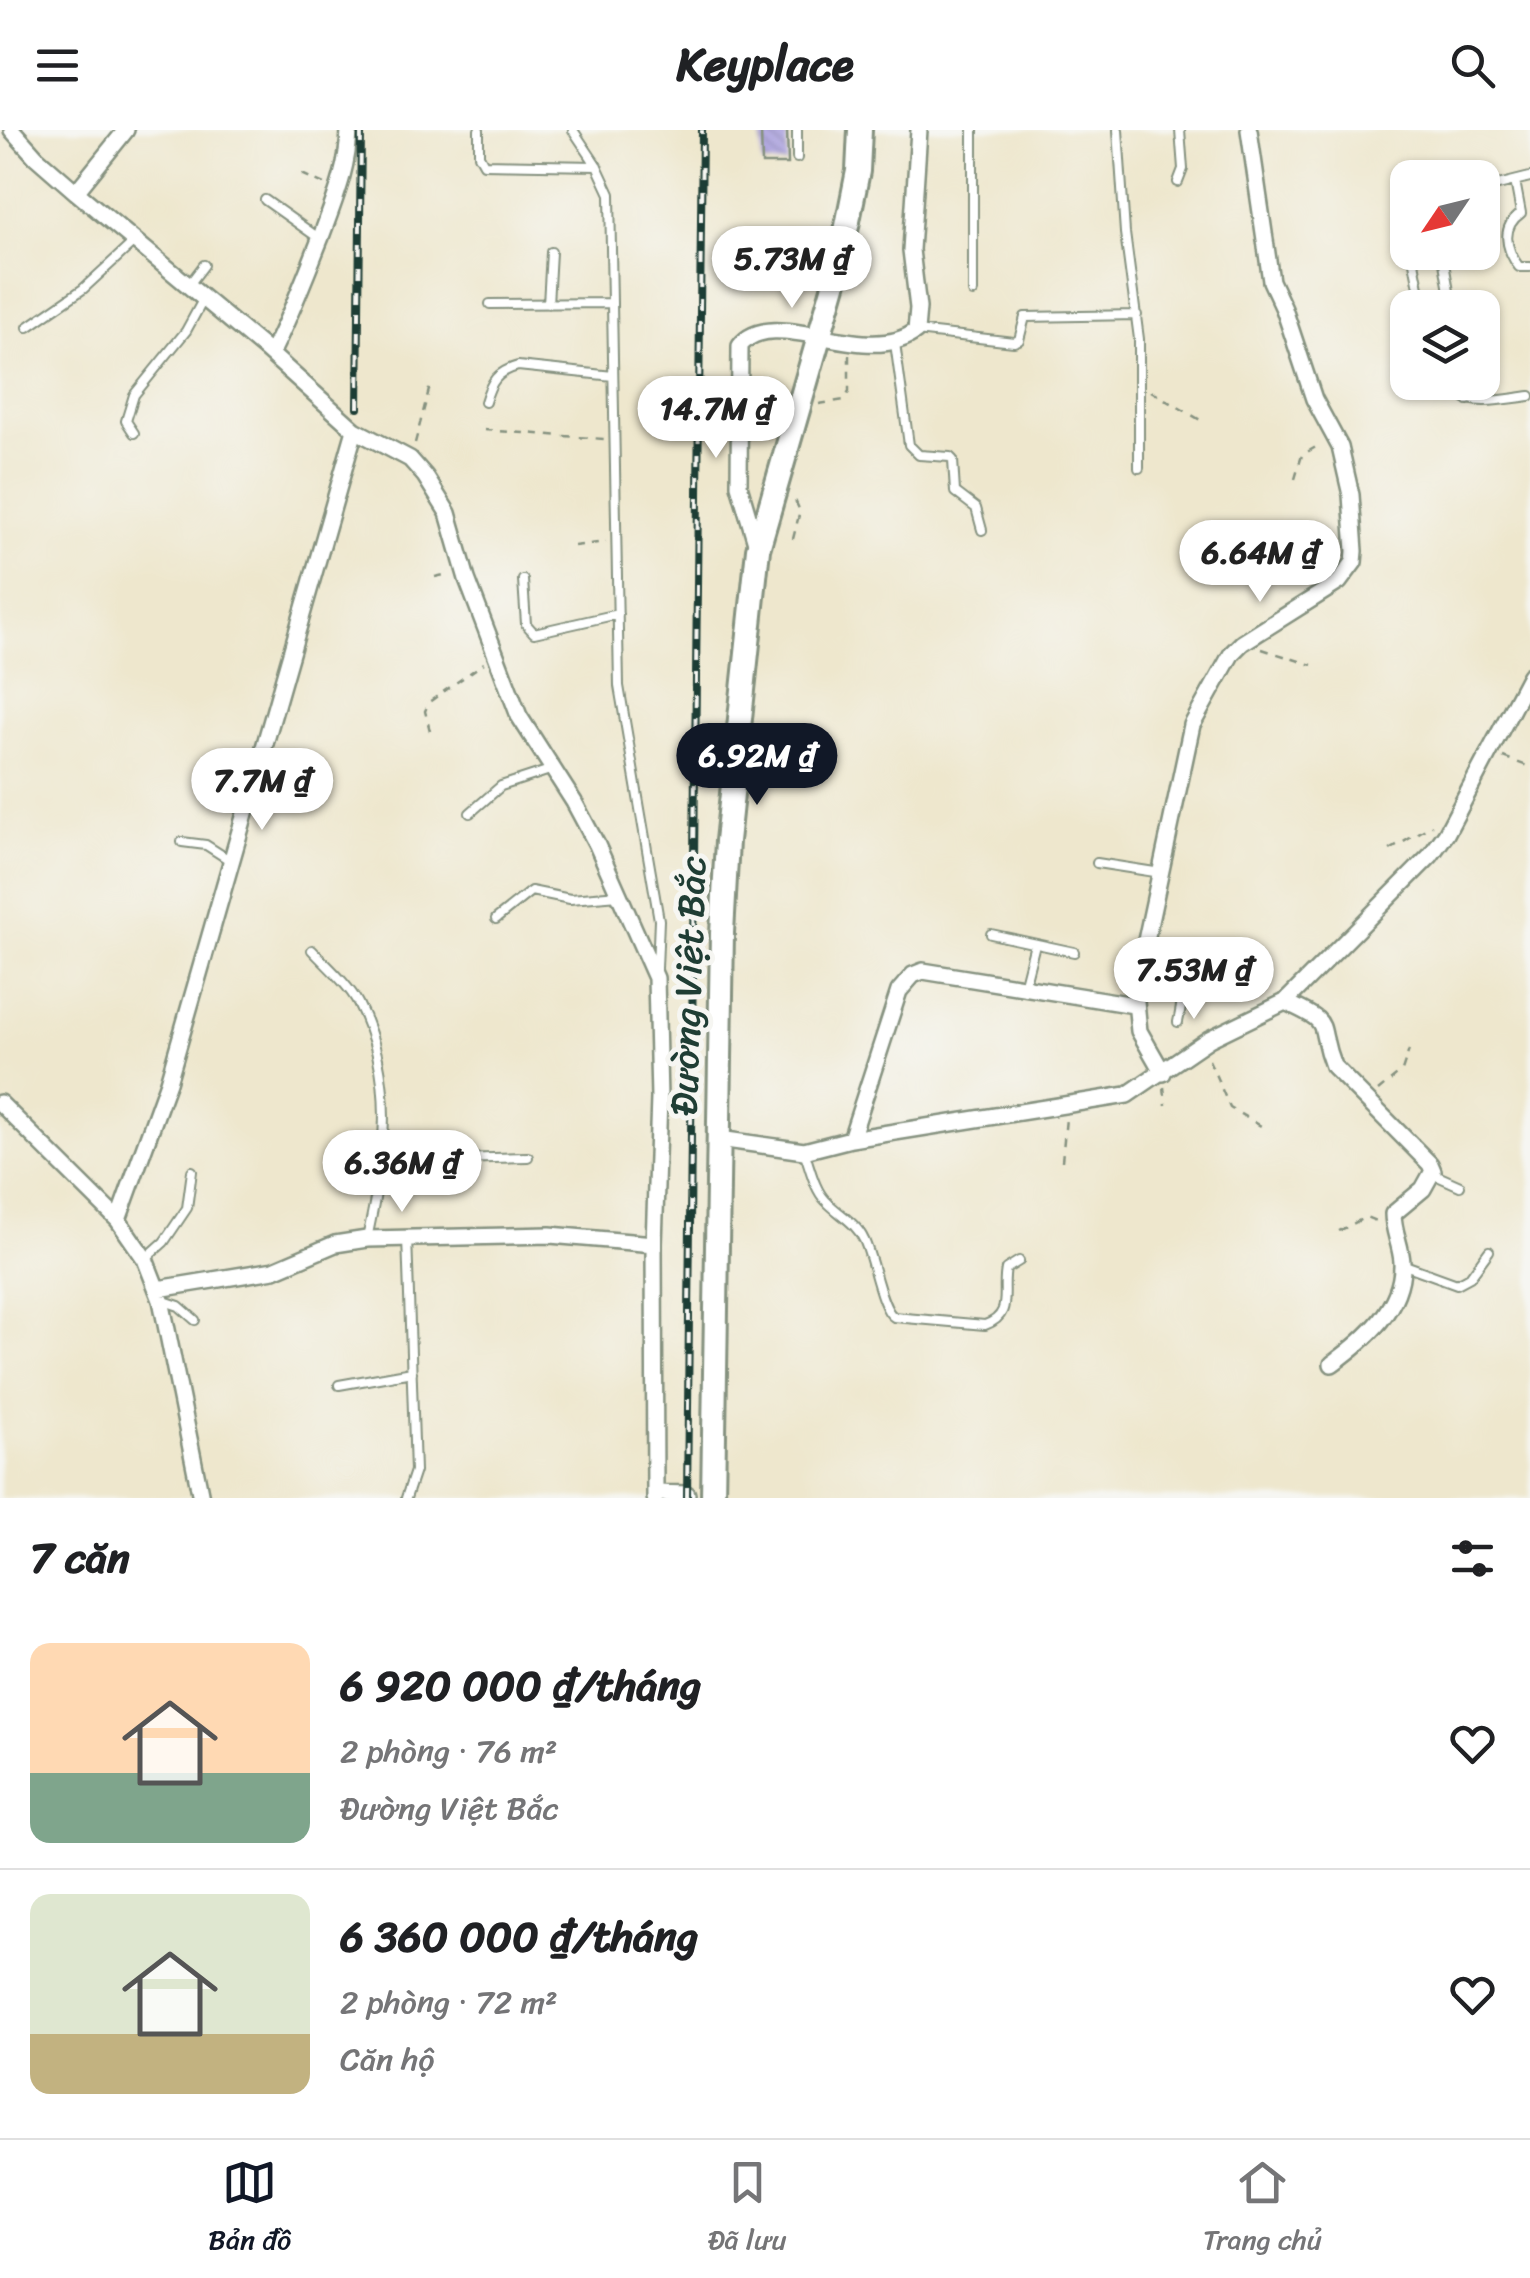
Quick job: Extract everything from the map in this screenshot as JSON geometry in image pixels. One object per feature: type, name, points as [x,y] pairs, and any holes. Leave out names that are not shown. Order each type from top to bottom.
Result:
[{"type":"main road","name":"Đường Việt Bắc","points":[[713,1498],[727,841],[758,549],[850,218],[860,130]]},
{"type":"street","points":[[12,130],[76,192],[271,354],[355,430],[410,459],[440,498],[454,527],[462,564],[519,716],[590,831],[656,978],[659,1098],[654,1244],[655,1495],[687,1494]]},
{"type":"street","points":[[76,192],[126,130]]},
{"type":"street","points":[[271,354],[298,298],[339,190],[349,130]]},
{"type":"street","points":[[758,549],[739,485],[740,346],[763,330],[868,345],[895,342],[916,331],[918,308],[912,250],[920,130]]},
{"type":"street","points":[[1162,1073],[1142,1039],[1134,1005],[1192,725],[1224,666],[1242,642],[1326,592],[1348,574],[1354,562],[1351,495],[1336,438],[1314,399],[1271,281],[1249,130]]},
{"type":"street","points":[[118,1220],[168,1082],[355,430]]},
{"type":"street","points":[[719,1138],[804,1151],[851,1139],[1127,1095],[1202,1044],[1285,1002],[1430,856],[1446,834],[1530,675]]},
{"type":"street","points":[[851,1139],[899,991],[913,975],[923,971],[1134,1005]]},
{"type":"street","points":[[1285,1002],[1318,1017],[1333,1066],[1430,1164],[1432,1174],[1418,1193],[1396,1209],[1394,1227],[1402,1264],[1397,1290],[1381,1321],[1360,1344],[1332,1364]]},
{"type":"street","points":[[0,1103],[118,1220],[145,1259],[160,1295],[201,1498]]},
{"type":"street","points":[[160,1295],[274,1270],[335,1244],[367,1239],[550,1234],[654,1244]]},
{"type":"lane","points":[[479,130],[478,155],[484,164],[597,166]]},
{"type":"lane","points":[[572,130],[597,166],[610,194],[619,686],[659,920],[656,978]]},
{"type":"lane","points":[[797,130],[798,158]]},
{"type":"lane","points":[[972,130],[973,292]]},
{"type":"lane","points":[[1118,130],[1125,233],[1137,316],[1139,468]]},
{"type":"lane","points":[[1178,182],[1183,169],[1180,130]]},
{"type":"lane","points":[[1500,185],[1530,178]]},
{"type":"lane","points":[[1515,181],[1521,213],[1512,219],[1506,231],[1514,262],[1530,268]]},
{"type":"lane","points":[[264,200],[320,239]]},
{"type":"lane","points":[[28,328],[83,288],[134,242]]},
{"type":"lane","points":[[548,304],[552,252]]},
{"type":"lane","points":[[188,286],[204,265]]},
{"type":"lane","points":[[134,434],[126,421],[126,411],[186,331],[204,298]]},
{"type":"lane","points":[[490,304],[612,304]]},
{"type":"lane","points":[[916,331],[1014,342],[1019,340],[1024,317],[1137,316]]},
{"type":"lane","points":[[895,342],[909,446],[919,455],[954,460],[955,492],[976,508],[982,530]]},
{"type":"lane","points":[[486,402],[502,370],[518,366],[613,376]]},
{"type":"lane","points":[[1500,400],[1530,396]]},
{"type":"lane","points":[[1468,400],[1497,400]]},
{"type":"lane","points":[[523,580],[526,624],[534,633],[618,614]]},
{"type":"lane","points":[[470,813],[500,786],[553,769]]},
{"type":"lane","points":[[182,842],[206,845],[230,861]]},
{"type":"lane","points":[[1097,863],[1162,873]]},
{"type":"lane","points":[[496,919],[531,892],[570,899],[620,894]]},
{"type":"lane","points":[[991,934],[1074,952]]},
{"type":"lane","points":[[1024,987],[1035,944]]},
{"type":"lane","points":[[312,950],[358,1001],[382,1071],[384,1161],[367,1239]]},
{"type":"lane","points":[[1140,969],[1173,976],[1179,982],[1184,1000],[1178,1022]]},
{"type":"lane","points":[[804,1151],[819,1192],[864,1239],[880,1280],[884,1308],[894,1318],[985,1325],[993,1322],[1006,1306],[1006,1269],[1020,1261]]},
{"type":"lane","points":[[384,1161],[528,1157]]},
{"type":"lane","points":[[145,1259],[164,1242],[187,1208],[192,1171]]},
{"type":"lane","points":[[1432,1174],[1460,1186]]},
{"type":"lane","points":[[406,1498],[415,1470],[407,1237]]},
{"type":"lane","points":[[1402,1264],[1457,1284],[1470,1277],[1489,1252]]},
{"type":"lane","points":[[160,1295],[195,1320]]},
{"type":"lane","points":[[340,1385],[412,1372]]},
{"type":"path","points":[[302,174],[339,190]]},
{"type":"path","points":[[798,404],[833,404],[844,400],[849,392],[849,342]]},
{"type":"path","points":[[410,459],[431,382]]},
{"type":"path","points":[[1139,388],[1154,392],[1202,421]]},
{"type":"path","points":[[484,430],[615,440]]},
{"type":"path","points":[[1295,479],[1302,455],[1336,438]]},
{"type":"path","points":[[574,546],[618,540]]},
{"type":"path","points":[[1242,642],[1312,665]]},
{"type":"path","points":[[430,731],[425,712],[428,702],[496,656]]},
{"type":"path","points":[[1489,752],[1530,767]]},
{"type":"path","points":[[1390,850],[1432,825]]},
{"type":"path","points":[[1202,1044],[1230,1108],[1261,1126]]},
{"type":"path","points":[[1364,1100],[1402,1071],[1409,1050]]},
{"type":"path","points":[[1062,1161],[1068,1125],[1064,1105]]},
{"type":"path","points":[[1339,1231],[1366,1217],[1394,1227]]},
{"type":"building","points":[[761,130],[787,130],[788,164],[762,164]]},
{"type":"railway","points":[[358,408],[361,130]]},
{"type":"railway","points":[[687,1498],[702,130]]}]
